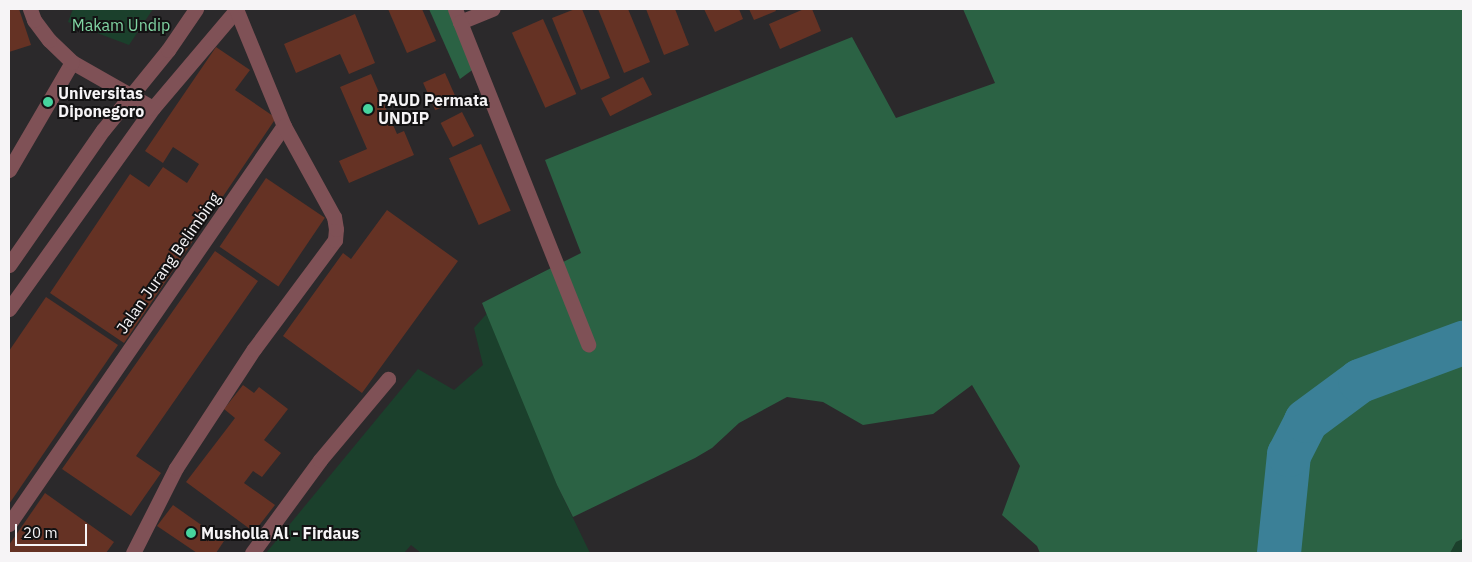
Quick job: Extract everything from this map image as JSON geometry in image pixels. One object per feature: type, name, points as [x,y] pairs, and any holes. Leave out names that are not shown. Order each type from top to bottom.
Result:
[{"type":"street","points":[[30,9],[34,20],[49,40],[72,62],[131,93],[154,108]]},
{"type":"street","points":[[9,265],[103,130],[131,93],[168,50],[196,9]]},
{"type":"street","points":[[9,309],[154,108],[237,9],[284,126],[334,217],[335,240],[254,349],[176,468],[133,553]]},
{"type":"street","points":[[493,9],[458,15],[588,344]]},
{"type":"street","points":[[9,170],[72,62]]},
{"type":"street","name":"Jalan Jurang Belimbing","points":[[9,524],[284,126]]},
{"type":"street","points":[[252,553],[320,460],[388,379]]},
{"type":"green space","name":"Makam Undip","points":[[73,9],[153,9],[129,45],[68,22]]},
{"type":"green space","points":[[429,9],[450,9],[475,68],[460,79]]},
{"type":"green space","points":[[963,9],[1463,9],[1463,539],[1456,542],[1450,553],[1040,553],[1037,546],[1002,515],[1020,466],[972,385],[933,414],[863,425],[823,402],[787,397],[739,423],[712,448],[695,458],[573,517],[557,485],[482,303],[581,253],[545,160],[852,37],[896,118],[995,83]]},
{"type":"green space","points":[[490,310],[557,485],[590,553],[421,553],[411,545],[404,553],[266,553],[418,369],[454,390],[483,365],[474,328]]},
{"type":"green space","points":[[1463,539],[1463,553],[1450,553],[1456,542]]},
{"type":"building","points":[[9,9],[19,9],[31,45],[9,52]]},
{"type":"building","points":[[388,9],[422,9],[436,41],[407,53]]},
{"type":"building","points":[[575,9],[582,9],[610,78],[581,90],[552,18]]},
{"type":"building","points":[[598,9],[628,9],[650,62],[624,73]]},
{"type":"building","points":[[646,9],[675,9],[689,45],[664,55]]},
{"type":"building","points":[[704,9],[739,9],[743,19],[715,32]]},
{"type":"building","points":[[749,9],[775,9],[776,11],[754,20]]},
{"type":"building","points":[[804,9],[812,9],[821,31],[780,49],[769,24]]},
{"type":"building","points":[[355,14],[375,63],[349,74],[340,54],[296,73],[284,44]]},
{"type":"building","points":[[543,19],[576,94],[545,108],[512,33]]},
{"type":"building","points":[[216,47],[250,70],[235,90],[276,118],[124,343],[50,293],[130,174],[149,187],[163,167],[187,183],[199,164],[173,147],[163,163],[145,151]]},
{"type":"building","points":[[445,73],[457,100],[435,110],[423,83]]},
{"type":"building","name":"PAUD Permata UNDIP","points":[[371,74],[397,134],[404,131],[414,155],[349,183],[339,161],[367,149],[340,87]]},
{"type":"building","points":[[643,77],[652,95],[610,116],[601,98]]},
{"type":"building","points":[[462,112],[474,136],[453,147],[441,123]]},
{"type":"building","points":[[481,144],[511,211],[479,225],[449,158]]},
{"type":"building","points":[[266,178],[325,218],[278,287],[220,247]]},
{"type":"building","points":[[387,210],[458,261],[362,393],[283,336],[343,253],[351,259]]},
{"type":"building","points":[[215,251],[258,281],[136,456],[161,473],[131,516],[62,469]]},
{"type":"building","points":[[46,297],[118,345],[9,504],[9,351]]},
{"type":"building","points":[[243,385],[254,393],[259,387],[288,409],[264,440],[281,453],[262,477],[253,471],[244,483],[275,505],[254,532],[186,482],[235,418],[224,409]]},
{"type":"building","points":[[45,493],[114,542],[106,553],[9,553],[9,545]]},
{"type":"building","name":"Musholla Al - Firdaus","points":[[173,505],[224,541],[216,553],[197,553],[157,526]]},
{"type":"waterway","points":[[1279,553],[1289,455],[1306,421],[1360,381],[1463,343]]},
{"type":"place","name":"Universitas Diponegoro","points":[[48,102]]},
{"type":"place","name":"PAUD Permata UNDIP","points":[[368,109]]},
{"type":"place","name":"Musholla Al - Firdaus","points":[[191,533]]}]
